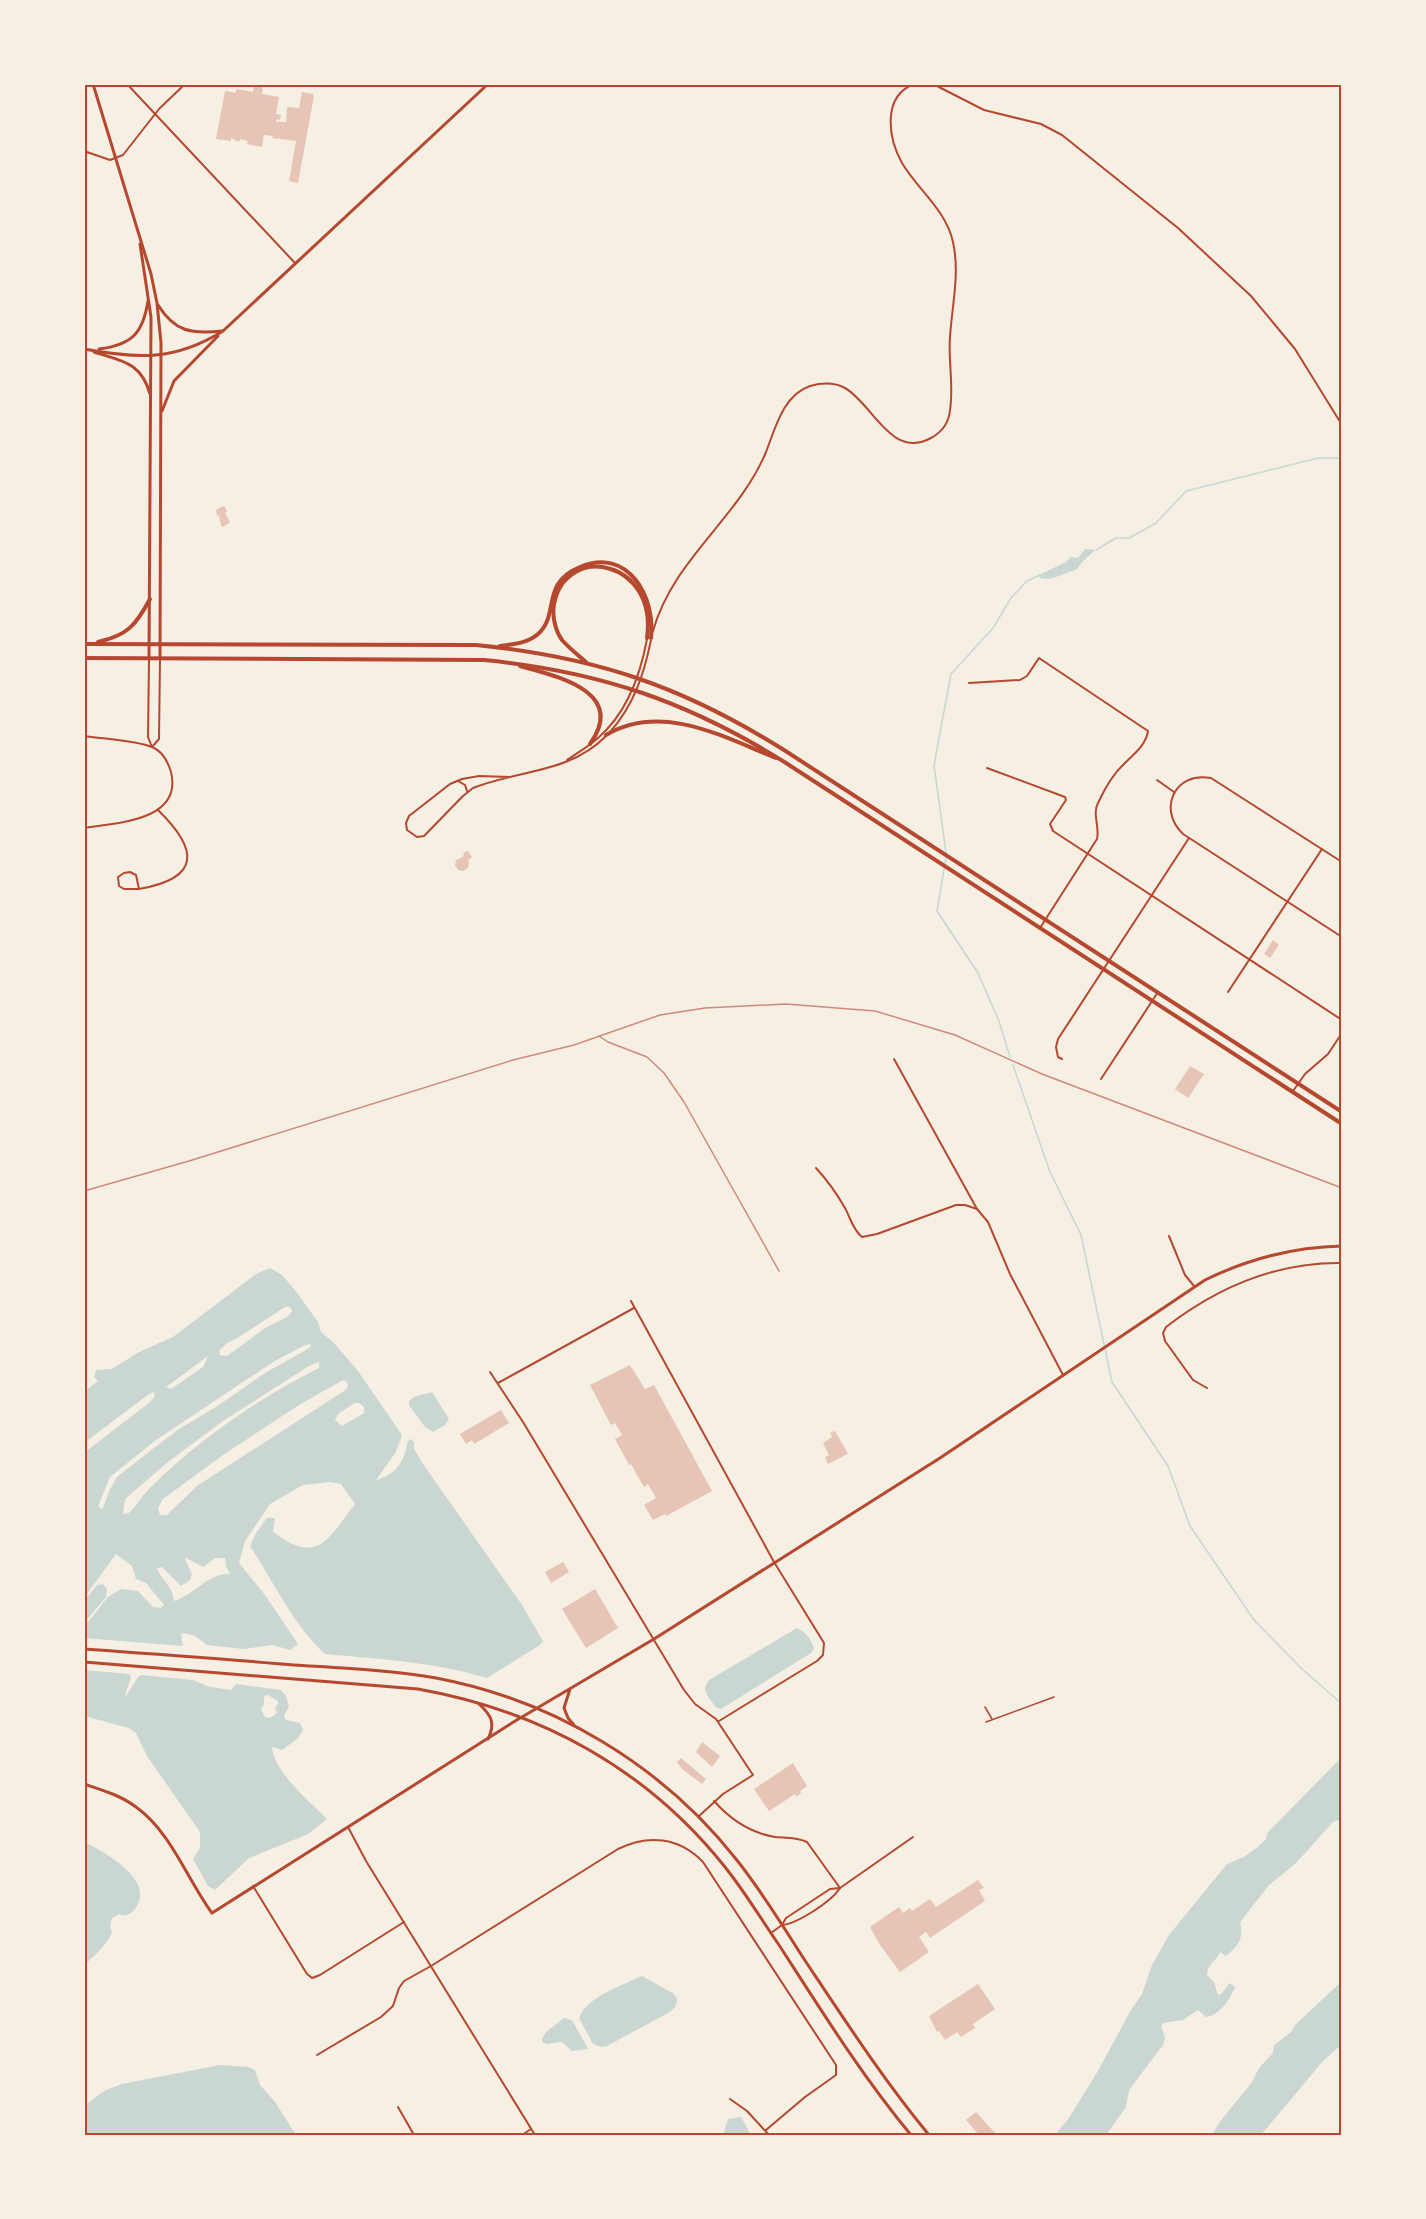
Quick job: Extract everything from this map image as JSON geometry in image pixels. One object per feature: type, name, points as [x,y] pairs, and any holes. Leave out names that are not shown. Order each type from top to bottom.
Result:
[{"type":"highway","points":[[495,647],[521,643],[538,634],[546,623],[553,594],[560,582],[576,569],[596,563],[618,567],[639,583],[646,595],[651,612],[649,638]]},
{"type":"highway","points":[[586,662],[561,639],[553,612],[560,587],[569,577],[579,571],[592,567],[604,567],[616,570],[632,580],[646,608],[649,638]]},
{"type":"highway","points":[[90,644],[114,637],[130,629],[139,619],[150,599]]},
{"type":"highway","points":[[84,644],[495,647],[586,662],[655,684],[733,719],[784,750],[1342,1112]]},
{"type":"highway","points":[[84,658],[441,659],[507,663],[576,674],[656,697],[717,723],[786,763],[1342,1124]]},
{"type":"highway","points":[[507,663],[564,679],[590,692],[597,702],[600,716],[597,731],[590,744]]},
{"type":"highway","points":[[606,735],[636,723],[674,723],[719,734],[786,763]]},
{"type":"main road","points":[[93,84],[151,274],[157,303],[161,354],[160,658]]},
{"type":"main road","points":[[160,418],[167,394],[174,381],[223,331],[488,84]]},
{"type":"main road","points":[[138,233],[149,296],[151,355],[149,658]]},
{"type":"main road","points":[[86,349],[117,346],[134,336],[143,324],[149,296]]},
{"type":"main road","points":[[157,303],[168,319],[187,330],[223,331]]},
{"type":"main road","points":[[86,349],[131,356],[161,354],[194,347],[223,331]]},
{"type":"main road","points":[[86,349],[134,366],[143,377],[151,400]]},
{"type":"main road","points":[[150,578],[159,578]]},
{"type":"main road","points":[[84,1784],[131,1803],[153,1822],[212,1913],[522,1717],[654,1639],[966,1442],[1194,1286],[1230,1268],[1265,1257],[1299,1249],[1342,1246]]},
{"type":"main road","points":[[84,1649],[410,1674],[482,1689],[537,1708],[576,1726],[633,1761],[674,1794],[698,1816],[736,1859],[876,2067],[929,2135]]},
{"type":"main road","points":[[84,1662],[402,1687],[477,1702],[522,1717],[561,1734],[604,1759],[662,1801],[696,1834],[725,1867],[859,2068],[911,2135]]},
{"type":"main road","points":[[570,1689],[564,1708],[568,1718],[576,1726]]},
{"type":"main road","points":[[477,1702],[492,1719],[488,1739]]},
{"type":"street","points":[[128,84],[295,262]]},
{"type":"street","points":[[84,151],[104,159],[116,159],[123,155],[155,114],[185,84]]},
{"type":"street","points":[[510,777],[479,776],[458,781],[440,791],[410,815],[406,823],[407,830],[417,837],[424,836],[466,793],[479,786],[537,772],[562,763],[584,753],[606,735],[630,700],[643,665],[649,638],[672,585],[750,482],[765,455],[787,404],[798,391],[826,384],[844,388],[861,401],[889,433],[902,441],[915,443],[926,441],[939,433],[946,424],[951,401],[949,343],[956,273],[954,245],[945,221],[898,156],[891,123],[896,97],[914,84]]},
{"type":"street","points":[[933,84],[984,110],[1041,124],[1062,135],[1178,228],[1264,310],[1305,364],[1342,425]]},
{"type":"street","points":[[149,658],[148,737],[152,747]]},
{"type":"street","points":[[152,747],[159,739],[160,658]]},
{"type":"street","points":[[969,684],[1020,680],[1040,658],[1147,729],[1148,734],[1137,752],[1124,763],[1098,803],[1096,814],[1098,833],[1089,854],[1040,928]]},
{"type":"street","points":[[562,763],[590,744],[609,727],[630,700]]},
{"type":"street","points":[[84,736],[152,747],[166,761],[172,784],[170,795],[158,810],[142,817],[84,828]]},
{"type":"street","points":[[987,768],[1065,797],[1066,800],[1050,827],[1151,896],[1342,1020]]},
{"type":"street","points":[[1342,862],[1211,778],[1194,778],[1183,783],[1174,792],[1170,804],[1172,819],[1178,829],[1342,938]]},
{"type":"street","points":[[1157,780],[1174,792]]},
{"type":"street","points":[[458,781],[465,785],[466,793]]},
{"type":"street","points":[[139,889],[137,878],[133,873],[124,873],[117,877],[117,884],[121,888],[139,889],[173,879],[183,871],[187,862],[187,850],[183,838],[158,810]]},
{"type":"street","points":[[1062,1059],[1056,1052],[1058,1039],[1189,838]]},
{"type":"street","points":[[1228,992],[1322,849]]},
{"type":"street","points":[[1101,1079],[1158,992]]},
{"type":"street","points":[[1293,1091],[1310,1068],[1328,1054],[1342,1033]]},
{"type":"street","points":[[894,1059],[963,1180],[976,1209],[988,1222],[1010,1274],[1063,1375]]},
{"type":"street","points":[[816,1168],[828,1182],[862,1237],[956,1204],[965,1204],[976,1209]]},
{"type":"street","points":[[1169,1236],[1185,1275],[1194,1286]]},
{"type":"street","points":[[1207,1388],[1193,1380],[1165,1341],[1163,1333],[1166,1327],[1216,1294],[1250,1278],[1284,1268],[1342,1263]]},
{"type":"street","points":[[631,1301],[774,1562],[819,1635],[825,1649],[823,1655],[816,1661],[718,1721]]},
{"type":"street","points":[[497,1383],[634,1308]]},
{"type":"street","points":[[490,1372],[695,1704],[718,1721],[753,1774],[714,1801],[698,1816]]},
{"type":"street","points":[[986,1722],[1054,1697]]},
{"type":"street","points":[[985,1707],[992,1719]]},
{"type":"street","points":[[714,1801],[724,1813],[750,1829],[765,1835],[807,1842],[840,1888]]},
{"type":"street","points":[[348,1827],[361,1853],[535,2135]]},
{"type":"street","points":[[782,1925],[791,1925],[835,1896],[840,1888],[913,1837]]},
{"type":"street","points":[[317,2055],[381,2017],[393,2006],[404,1981],[628,1844],[644,1839],[662,1840],[685,1847],[699,1857],[837,2068],[836,2075],[805,2097],[766,2130]]},
{"type":"street","points":[[253,1886],[307,1974],[312,1978],[404,1922]]},
{"type":"street","points":[[770,1933],[782,1925],[792,1913],[830,1889],[840,1888]]},
{"type":"street","points":[[730,2099],[747,2111],[769,2135]]},
{"type":"street","points":[[398,2108],[414,2135]]},
{"type":"street","points":[[522,2135],[531,2129]]},
{"type":"shaded area","points":[[1085,549],[1095,550],[1076,570],[1054,578],[1040,578],[1039,575],[1066,562],[1070,557],[1078,558]]},
{"type":"shaded area","points":[[270,1268],[282,1275],[318,1322],[321,1332],[333,1342],[358,1371],[402,1435],[396,1452],[376,1480],[390,1474],[398,1466],[408,1441],[411,1439],[423,1464],[522,1605],[543,1641],[540,1645],[487,1678],[427,1665],[325,1654],[294,1617],[250,1546],[267,1518],[275,1518],[273,1532],[288,1542],[301,1547],[321,1544],[337,1528],[355,1504],[341,1484],[330,1482],[303,1485],[270,1504],[245,1541],[239,1563],[265,1595],[298,1644],[290,1650],[273,1645],[244,1649],[207,1645],[195,1636],[183,1633],[181,1635],[183,1646],[84,1638],[84,1627],[108,1597],[121,1589],[138,1591],[153,1607],[161,1608],[164,1605],[146,1583],[136,1579],[132,1566],[116,1554],[84,1598],[84,1453],[155,1396],[154,1392],[149,1394],[84,1443],[84,1392],[98,1381],[94,1377],[96,1370],[112,1369],[139,1352],[173,1337],[256,1274]],"holes":[[[285,1307],[290,1307],[292,1311],[287,1317],[265,1328],[227,1356],[220,1355],[219,1351],[226,1344]],[[310,1344],[311,1346],[179,1429],[117,1477],[102,1510],[98,1506],[110,1477],[156,1440],[273,1362],[303,1346]],[[208,1356],[203,1367],[171,1389],[166,1387]],[[319,1362],[319,1368],[274,1392],[211,1435],[153,1485],[129,1513],[123,1514],[125,1499],[168,1462],[223,1421],[309,1366]],[[343,1380],[348,1383],[347,1389],[197,1486],[167,1515],[160,1515],[158,1508],[163,1499],[223,1455],[299,1405]],[[355,1403],[364,1407],[364,1413],[342,1426],[335,1420],[338,1414]],[[186,1558],[203,1567],[215,1558],[225,1558],[230,1574],[222,1574],[208,1580],[174,1601],[169,1586],[157,1568],[162,1567],[181,1586],[190,1580],[192,1574]]]},
{"type":"shaded area","points":[[432,1392],[449,1419],[445,1425],[433,1432],[425,1427],[409,1405],[409,1401],[414,1397]]},
{"type":"shaded area","points":[[103,1584],[107,1589],[106,1597],[84,1623],[84,1601],[97,1585]]},
{"type":"shaded area","points":[[797,1628],[806,1634],[811,1642],[814,1648],[811,1653],[721,1709],[717,1708],[705,1687],[709,1680]]},
{"type":"shaded area","points":[[84,1670],[130,1674],[126,1696],[141,1675],[193,1680],[210,1687],[231,1690],[236,1684],[281,1690],[286,1696],[289,1707],[284,1715],[286,1720],[300,1723],[303,1730],[297,1739],[282,1750],[272,1747],[274,1757],[294,1786],[327,1819],[308,1834],[249,1858],[215,1890],[208,1886],[193,1859],[200,1848],[200,1832],[147,1756],[136,1733],[129,1728],[84,1716]],"holes":[[[268,1695],[278,1701],[275,1708],[277,1713],[270,1718],[265,1717],[261,1709],[264,1696]]]},
{"type":"shaded area","points":[[1342,1757],[1342,1819],[1333,1822],[1296,1863],[1269,1885],[1240,1922],[1241,1937],[1237,1945],[1226,1956],[1220,1952],[1209,1968],[1207,1975],[1214,1982],[1218,1995],[1230,1983],[1235,1987],[1231,1996],[1220,2010],[1211,2016],[1206,2017],[1198,2010],[1183,2020],[1163,2023],[1161,2026],[1165,2038],[1163,2045],[1129,2090],[1126,2107],[1106,2135],[1055,2135],[1069,2118],[1098,2071],[1142,1994],[1152,1965],[1169,1935],[1227,1864],[1244,1857],[1259,1846],[1266,1839],[1267,1833]]},
{"type":"shaded area","points":[[84,1842],[126,1869],[139,1888],[140,1898],[130,1914],[119,1914],[112,1918],[110,1927],[112,1933],[100,1950],[84,1965]]},
{"type":"shaded area","points":[[642,1976],[674,1994],[677,1999],[676,2006],[670,2012],[607,2046],[601,2047],[593,2044],[579,2018],[583,2010],[606,1992]]},
{"type":"shaded area","points":[[1342,1981],[1342,2044],[1323,2061],[1261,2135],[1212,2135],[1252,2082],[1259,2068],[1273,2053],[1274,2045],[1291,2032],[1295,2025]]},
{"type":"shaded area","points":[[564,2018],[572,2020],[588,2049],[572,2051],[562,2042],[547,2044],[542,2042],[546,2032]]},
{"type":"shaded area","points":[[220,2065],[248,2067],[255,2070],[260,2085],[275,2102],[296,2135],[84,2135],[84,2106],[104,2091],[122,2084]]},
{"type":"shaded area","points":[[741,2117],[751,2135],[723,2135],[728,2119]]},
{"type":"building","points":[[254,84],[263,84],[262,94],[279,97],[276,114],[281,115],[280,120],[277,119],[276,122],[286,122],[287,107],[299,108],[302,92],[314,96],[298,183],[289,181],[296,141],[264,135],[262,147],[247,144],[248,141],[240,139],[239,142],[231,138],[231,141],[216,139],[225,91],[236,93],[236,89],[253,92]]},
{"type":"building","points":[[223,506],[230,522],[223,527],[216,510]]},
{"type":"building","points":[[468,851],[472,857],[468,860],[468,868],[463,871],[458,870],[455,865],[456,860]]},
{"type":"building","points":[[1273,940],[1279,945],[1270,958],[1264,954]]},
{"type":"building","points":[[1190,1066],[1204,1074],[1188,1098],[1175,1089]]},
{"type":"building","points":[[630,1365],[645,1389],[654,1385],[712,1491],[666,1516],[665,1514],[653,1520],[644,1505],[656,1498],[648,1484],[644,1487],[631,1464],[629,1465],[615,1439],[622,1435],[615,1423],[611,1425],[590,1385]]},
{"type":"building","points":[[501,1410],[509,1423],[474,1444],[472,1440],[466,1444],[460,1434]]},
{"type":"building","points":[[835,1431],[848,1454],[828,1464],[825,1457],[829,1455],[823,1443],[832,1437],[830,1433]]},
{"type":"building","points":[[563,1562],[569,1572],[551,1583],[545,1572]]},
{"type":"building","points":[[595,1589],[618,1628],[586,1648],[562,1609]]},
{"type":"building","points":[[702,1742],[720,1756],[712,1767],[696,1752]]},
{"type":"building","points":[[681,1758],[706,1779],[702,1784],[682,1769],[677,1762]]},
{"type":"building","points":[[793,1763],[807,1786],[796,1797],[795,1794],[769,1811],[754,1789]]},
{"type":"building","points":[[978,1880],[984,1888],[979,1890],[985,1901],[930,1938],[926,1932],[919,1937],[929,1952],[900,1972],[870,1927],[899,1907],[903,1913],[910,1908],[912,1911],[930,1899],[936,1907]]},
{"type":"building","points":[[978,1984],[995,2009],[973,2024],[975,2028],[961,2037],[957,2032],[945,2040],[939,2031],[937,2032],[929,2016]]},
{"type":"building","points":[[976,2112],[997,2135],[979,2135],[966,2120]]},
{"type":"waterway","points":[[1096,550],[1116,538],[1129,538],[1156,523],[1186,491],[1318,458],[1342,460]]},
{"type":"waterway","points":[[946,853],[934,765],[951,674],[993,628],[1011,598],[1027,581],[1040,575]]},
{"type":"waterway","points":[[946,858],[937,911],[978,973],[999,1021],[1010,1057]]},
{"type":"waterway","points":[[1013,1065],[1050,1172],[1081,1235],[1112,1382],[1168,1466],[1190,1526],[1254,1620],[1302,1669],[1342,1704]]},
{"type":"railway","points":[[84,1191],[189,1161],[513,1060],[574,1045],[660,1015],[705,1008],[786,1004],[875,1011],[955,1035],[1042,1074],[1342,1188]]},
{"type":"railway","points":[[599,1036],[608,1042],[647,1057],[664,1073],[684,1102],[779,1271]]}]
